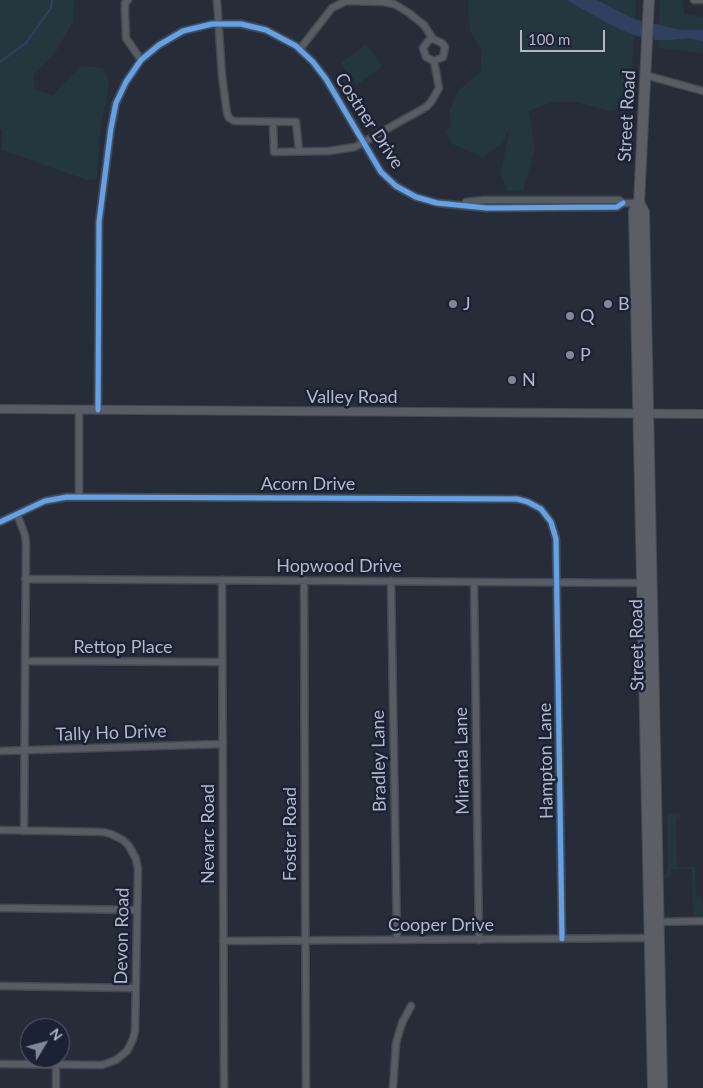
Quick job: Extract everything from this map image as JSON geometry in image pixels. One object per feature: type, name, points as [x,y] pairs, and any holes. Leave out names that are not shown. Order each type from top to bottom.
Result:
[{"type":"main road","name":"Street Road","points":[[649,4],[639,204],[644,212],[643,414],[654,922],[653,1088]]},
{"type":"main road","name":"Street Road","points":[[654,938],[662,1088]]},
{"type":"street","points":[[128,0],[125,3],[126,38],[141,60]]},
{"type":"street","points":[[217,0],[226,114],[234,121],[296,122],[299,150]]},
{"type":"street","points":[[694,0],[703,0]]},
{"type":"street","points":[[300,49],[332,8],[346,1],[394,4],[424,26],[433,39],[442,43],[445,52],[439,60],[434,61],[426,57],[423,48],[425,43],[433,39]]},
{"type":"street","name":"Costner Drive","points":[[98,410],[99,222],[102,188],[116,103],[126,82],[141,60],[175,34],[193,28],[218,24],[242,24],[279,36],[300,49],[326,79],[382,172],[396,186],[416,197],[437,202],[487,208],[617,207],[623,203],[639,204]]},
{"type":"street","points":[[273,122],[274,152],[299,150],[312,152],[348,149],[363,143],[431,102],[439,88],[434,61]]},
{"type":"street","points":[[645,75],[703,91]]},
{"type":"street","name":"Valley Road","points":[[0,409],[703,414]]},
{"type":"street","points":[[79,410],[79,497]]},
{"type":"street","name":"Acorn Drive","points":[[0,522],[53,499],[79,497],[523,500],[541,509],[554,527],[556,539],[556,582]]},
{"type":"street","points":[[16,514],[25,535],[24,831]]},
{"type":"street","name":"Hopwood Drive","points":[[25,579],[647,583]]},
{"type":"street","name":"Nevarc Road","points":[[222,580],[224,1088]]},
{"type":"street","name":"Foster Road","points":[[304,580],[306,1088]]},
{"type":"street","name":"Bradley Lane","points":[[392,581],[397,940]]},
{"type":"street","name":"Miranda Lane","points":[[474,582],[479,940]]},
{"type":"street","name":"Hampton Lane","points":[[556,582],[562,939]]},
{"type":"street","name":"Rettop Place","points":[[25,661],[222,662]]},
{"type":"street","name":"Tally Ho Drive","points":[[0,751],[223,744]]},
{"type":"street","name":"Devon Road","points":[[0,830],[103,832],[119,837],[129,846],[138,864],[135,1031],[130,1046],[122,1056],[109,1064],[70,1065]]},
{"type":"street","points":[[0,908],[137,910]]},
{"type":"street","points":[[654,922],[703,922]]},
{"type":"street","name":"Cooper Drive","points":[[223,941],[654,938]]},
{"type":"street","points":[[0,986],[136,988]]},
{"type":"street","points":[[393,1088],[396,1043],[402,1023],[411,1006]]},
{"type":"street","name":"Devon Road","points":[[0,1064],[20,1064]]},
{"type":"street","points":[[56,1068],[56,1088]]},
{"type":"shaded area","points":[[0,0],[74,0],[73,22],[55,53],[33,75],[35,90],[53,95],[81,66],[103,68],[109,83],[99,141],[97,179],[87,180],[2,150],[2,130],[0,129]]},
{"type":"shaded area","points":[[469,0],[636,0],[632,68],[625,107],[610,111],[576,102],[553,102],[528,111],[535,148],[523,191],[507,191],[501,172],[510,127],[503,143],[483,157],[452,144],[446,132],[451,126],[449,112],[458,91],[481,71],[481,49],[470,31]]},
{"type":"shaded area","points":[[660,0],[683,0],[684,14],[703,17],[703,53],[658,48]]},
{"type":"shaded area","points":[[366,44],[382,66],[357,85],[341,63]]},
{"type":"shaded area","points":[[678,813],[681,816],[680,819],[676,820],[677,868],[695,867],[696,896],[701,896],[703,901],[703,915],[693,915],[692,869],[672,869],[669,877],[665,878],[668,869],[667,814]]},
{"type":"water","points":[[567,0],[597,0],[634,19],[681,30],[703,30],[703,41],[690,38],[655,40],[633,35],[607,23]]},
{"type":"waterway","points":[[0,62],[26,43],[51,8],[52,0]]},
{"type":"cycle path","points":[[98,410],[99,222],[116,103],[126,82],[141,60],[159,45],[183,31],[212,24],[241,24],[266,30],[296,46],[313,62],[326,79],[381,172],[396,186],[416,197],[437,203],[487,208],[617,207],[623,203]]},
{"type":"cycle path","points":[[0,522],[45,501],[67,497],[517,499],[541,509],[551,522],[556,539],[562,939]]},
{"type":"place","name":"J","points":[[453,304]]},
{"type":"place","name":"B","points":[[608,304]]},
{"type":"place","name":"Q","points":[[570,316]]},
{"type":"place","name":"P","points":[[570,355]]},
{"type":"place","name":"N","points":[[512,380]]}]
